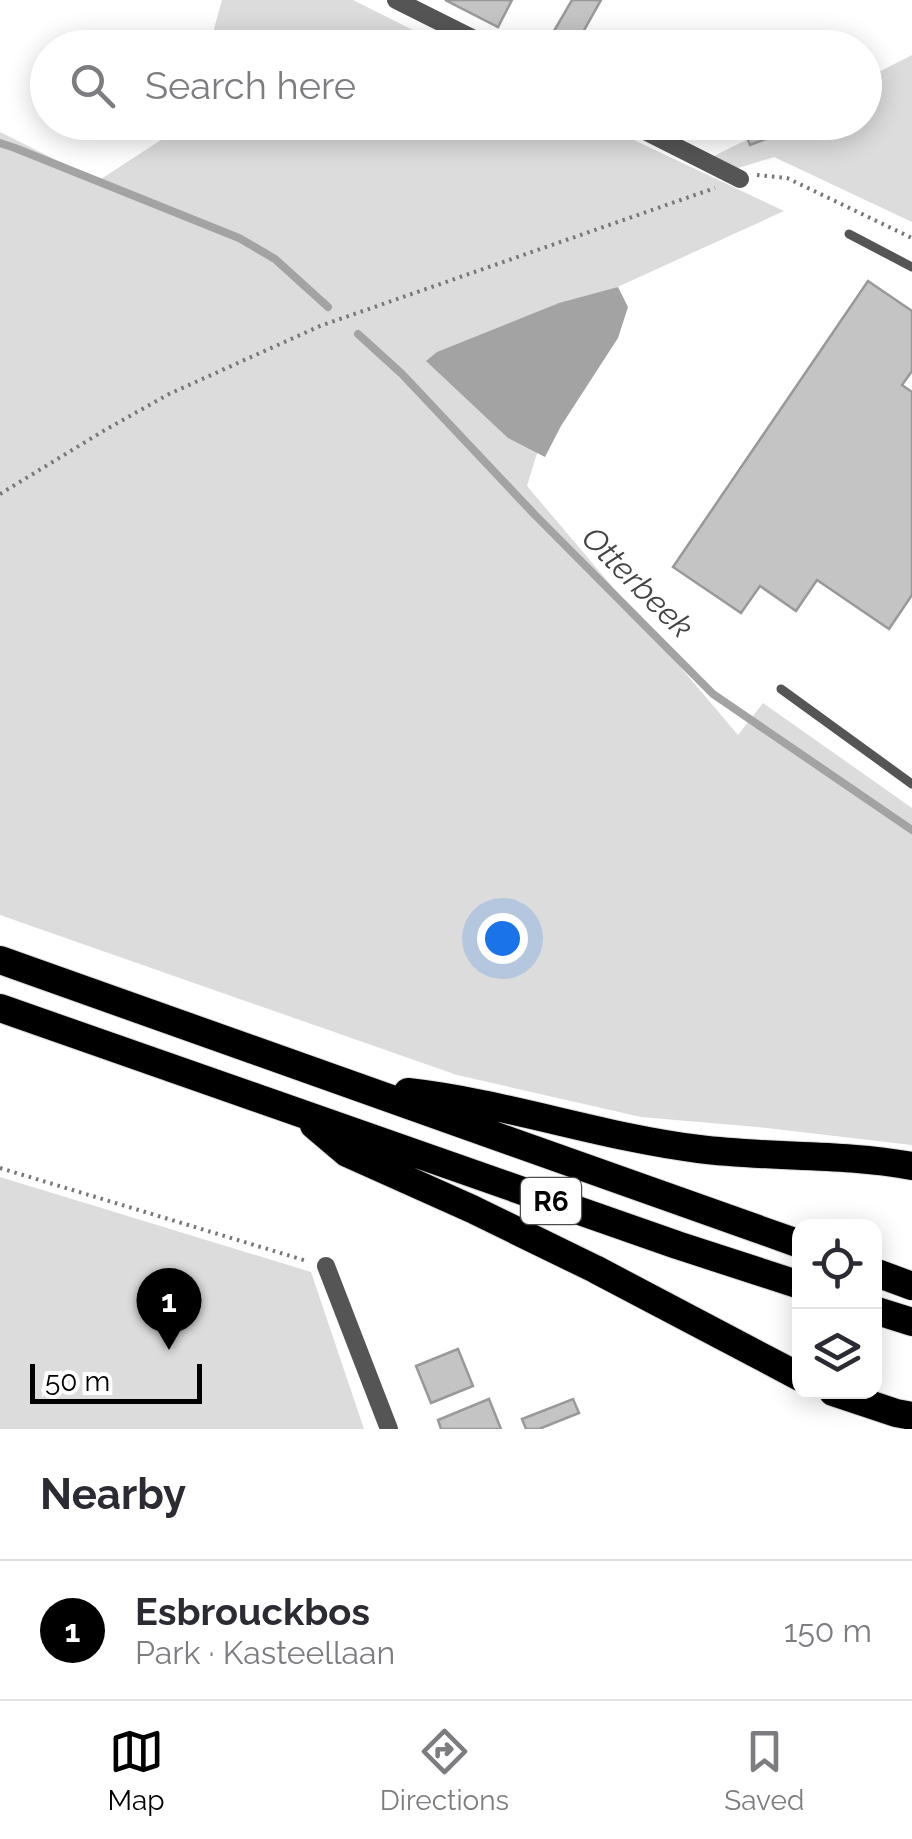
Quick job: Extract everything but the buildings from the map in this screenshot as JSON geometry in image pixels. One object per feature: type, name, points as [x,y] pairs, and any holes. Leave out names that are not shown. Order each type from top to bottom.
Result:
[{"type":"highway","name":"R6","points":[[0,960],[792,1241]]},
{"type":"highway","name":"R6","points":[[0,1008],[792,1282]]},
{"type":"highway","points":[[361,1087],[448,1096],[626,1137],[702,1149],[873,1159],[912,1166]]},
{"type":"highway","points":[[304,1116],[347,1153],[595,1268],[792,1373]]},
{"type":"highway","points":[[882,1275],[912,1286]]},
{"type":"highway","points":[[882,1313],[912,1322]]},
{"type":"highway","points":[[854,1399],[912,1416]]},
{"type":"street","points":[[396,0],[456,30]]},
{"type":"street","points":[[663,140],[740,179]]},
{"type":"street","points":[[326,1266],[390,1429]]},
{"type":"lane","points":[[849,234],[912,267]]},
{"type":"lane","points":[[780,690],[912,784]]},
{"type":"path","points":[[0,494],[169,394],[320,326],[740,179],[755,175],[787,178],[912,238]]},
{"type":"path","points":[[0,1168],[326,1266]]},
{"type":"shaded area","points":[[222,0],[353,0],[413,30],[214,30]]},
{"type":"shaded area","points":[[912,55],[912,222],[774,157],[735,169],[712,157],[746,140],[882,140],[882,70]]},
{"type":"shaded area","points":[[0,132],[98,181],[161,140],[634,140],[784,211],[460,359],[539,447],[527,486],[738,735],[763,703],[912,808],[912,1145],[641,1117],[457,1075],[0,915]]},
{"type":"shaded area","points":[[618,287],[628,307],[618,338],[545,457],[508,438],[426,361],[437,352],[559,303]]},
{"type":"shaded area","points":[[0,1177],[311,1272],[364,1429],[0,1429]]},
{"type":"waterway","name":"Otterbeek","points":[[0,143],[239,238],[275,259],[328,307]]},
{"type":"waterway","name":"Otterbeek","points":[[358,334],[402,374],[713,694],[912,830]]},
{"type":"place","name":"Esbrouckbos","points":[[169,1350]]}]
